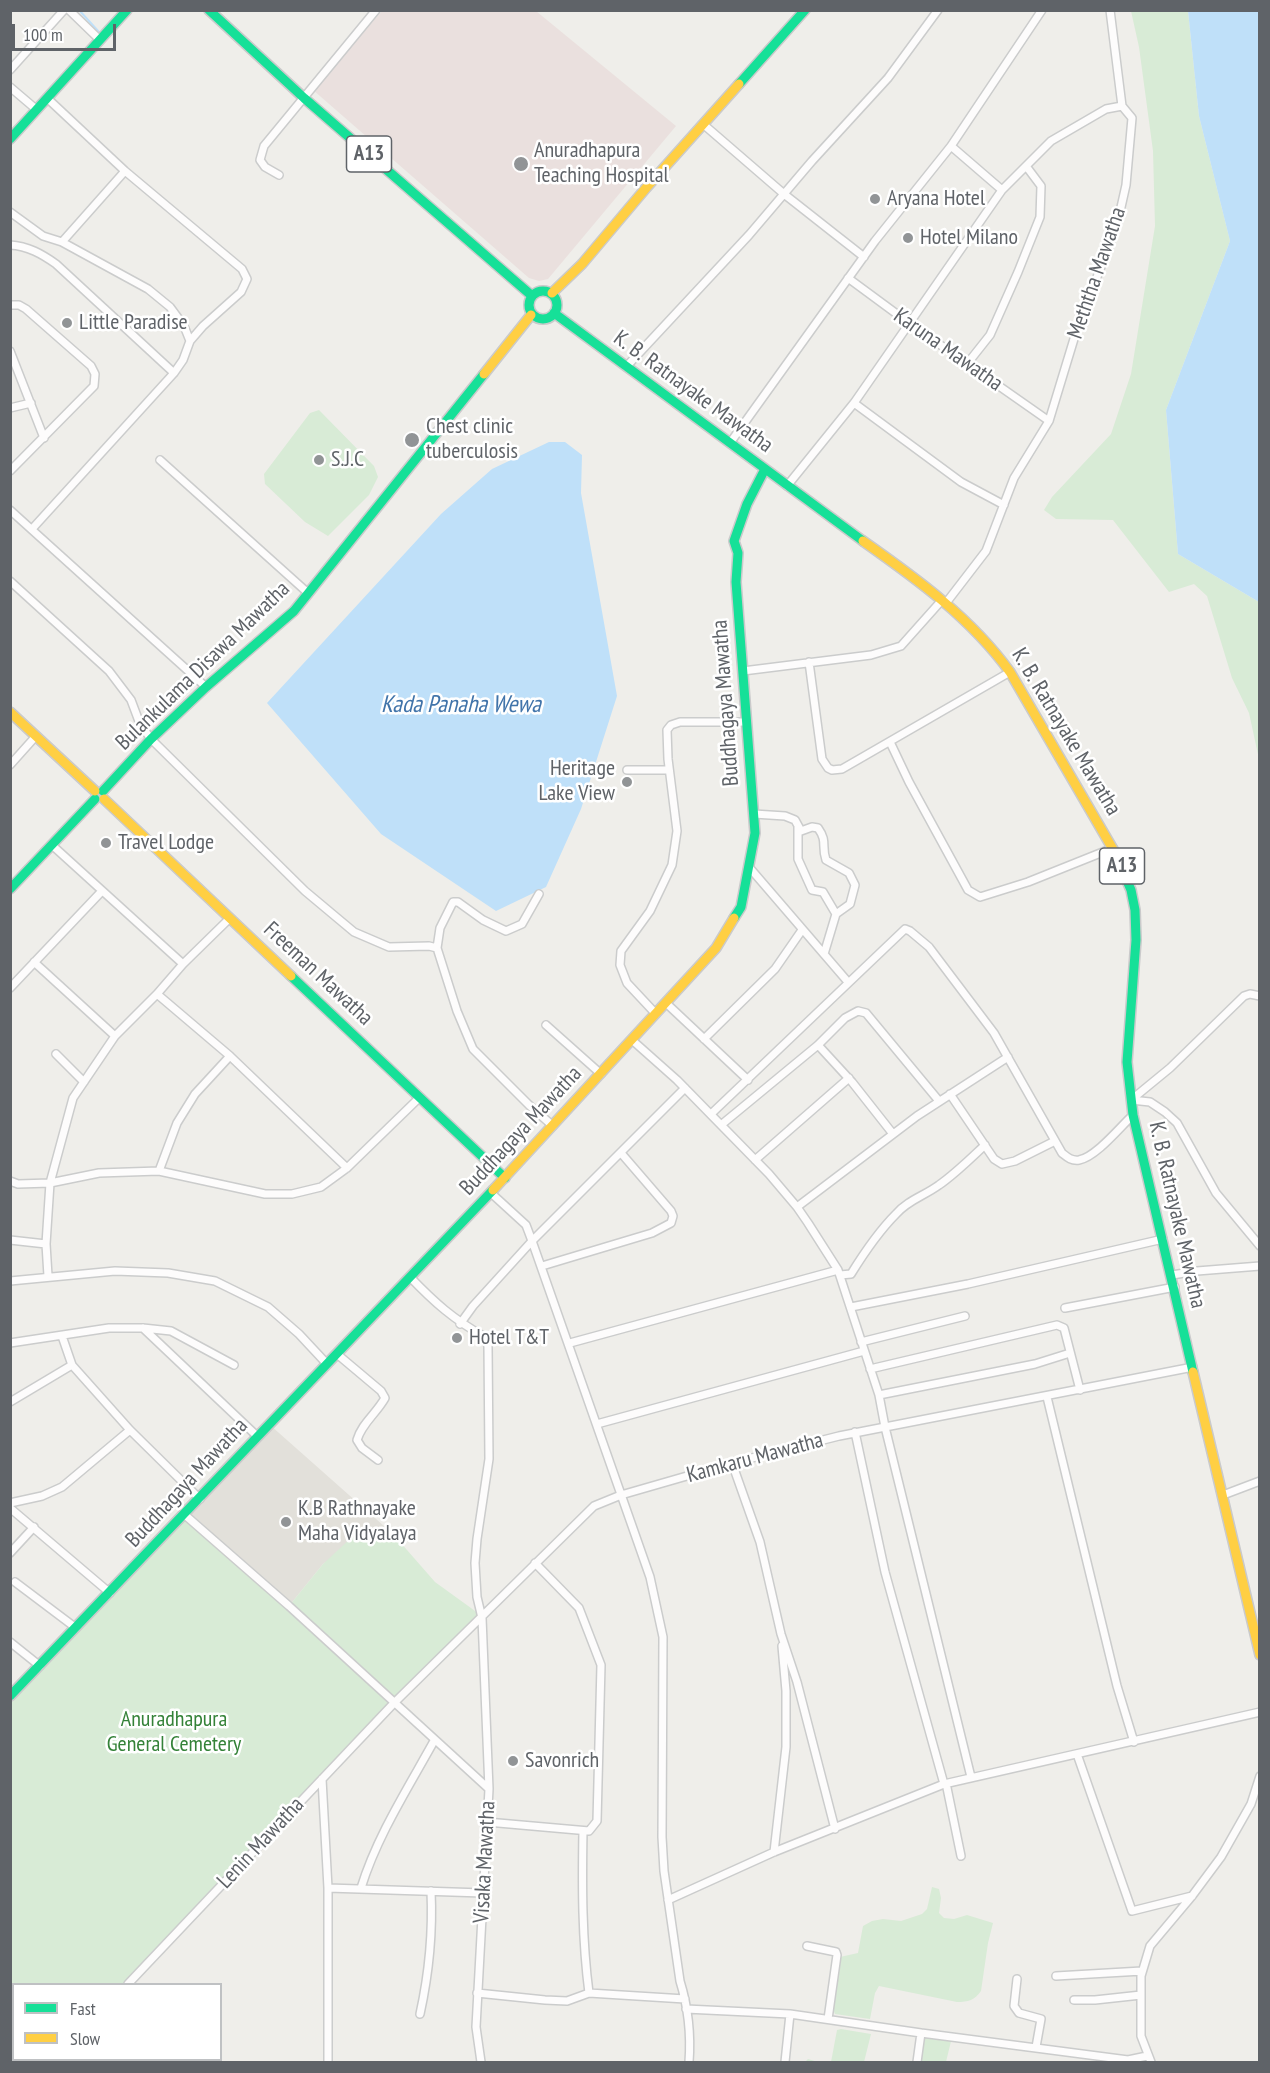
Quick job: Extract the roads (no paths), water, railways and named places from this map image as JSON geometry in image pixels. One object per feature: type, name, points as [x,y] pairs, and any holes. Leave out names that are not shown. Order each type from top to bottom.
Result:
[{"type":"main road","points":[[10,139],[127,10]]},
{"type":"main road","name":"A13","points":[[209,10],[304,98],[531,295]]},
{"type":"main road","points":[[552,293],[582,264],[805,10]]},
{"type":"main road","points":[[540,291],[552,293],[558,304],[554,313],[546,318],[531,315],[528,305],[531,295],[540,291]]},
{"type":"main road","name":"K. B. Ratnayake Mawatha","points":[[554,313],[890,560],[944,602],[980,634],[1010,672],[1113,848],[1131,890],[1136,918],[1136,947],[1127,1062],[1133,1115],[1260,1655]]},
{"type":"main road","name":"Bulankulama Disawa Mawatha","points":[[10,889],[53,846],[151,739],[294,610],[531,315]]},
{"type":"main road","name":"Buddhagaya Mawatha","points":[[10,1696],[505,1178],[716,948],[741,906],[755,833],[736,582],[738,553],[734,541],[747,504],[765,469]]},
{"type":"main road","name":"Freeman Mawatha","points":[[10,712],[505,1178]]},
{"type":"street","points":[[10,70],[63,10]]},
{"type":"street","points":[[69,10],[100,40]]},
{"type":"street","points":[[279,175],[265,167],[260,160],[264,146],[375,10]]},
{"type":"street","points":[[626,367],[749,235],[888,78],[938,10]]},
{"type":"street","points":[[730,443],[848,278],[951,146],[1042,10]]},
{"type":"street","name":"Meththa Mawatha","points":[[743,671],[871,655],[901,646],[944,602],[987,551],[1014,478],[1049,421],[1077,329],[1117,225],[1126,185],[1132,118],[1122,106],[1110,10]]},
{"type":"street","points":[[10,87],[37,110]]},
{"type":"street","points":[[32,529],[174,373],[183,360],[190,341],[203,326],[241,292],[248,279],[242,269],[125,171],[47,98]]},
{"type":"street","points":[[787,486],[854,403],[1002,190],[1051,141],[1106,109],[1122,106]]},
{"type":"street","points":[[703,124],[784,194],[864,257]]},
{"type":"street","points":[[951,146],[1002,190]]},
{"type":"street","points":[[968,364],[990,335],[1040,217],[1041,186],[1026,166]]},
{"type":"street","points":[[62,242],[125,171]]},
{"type":"street","points":[[10,212],[43,236],[62,242],[148,289],[170,307],[184,326],[190,341]]},
{"type":"street","points":[[10,245],[29,249],[56,264],[174,373]]},
{"type":"street","name":"Karuna Mawatha","points":[[848,278],[1049,421]]},
{"type":"street","points":[[10,305],[19,305],[26,309],[91,366],[95,374],[94,386],[10,471]]},
{"type":"street","points":[[10,351],[44,438]]},
{"type":"street","points":[[10,408],[31,403]]},
{"type":"street","points":[[854,403],[961,482],[1004,506]]},
{"type":"street","points":[[160,460],[308,593]]},
{"type":"street","points":[[10,510],[206,687]]},
{"type":"street","points":[[10,581],[109,671],[131,700],[140,724],[151,739],[306,891],[354,932],[389,947],[429,946],[437,948]]},
{"type":"street","points":[[809,662],[820,747],[825,765],[832,770],[842,770],[1010,672]]},
{"type":"street","points":[[656,1014],[627,983],[620,965],[621,951],[650,911],[672,865],[677,831],[669,770],[667,730],[671,725],[680,722],[747,722]]},
{"type":"street","points":[[10,765],[36,736]]},
{"type":"street","points":[[890,742],[909,782],[968,890],[980,897],[1029,882],[1113,848]]},
{"type":"street","points":[[627,770],[669,770]]},
{"type":"street","points":[[754,814],[785,816],[795,820],[801,831],[812,827],[818,828],[825,836],[823,854],[826,860],[849,873],[855,885],[850,904],[836,914],[824,954]]},
{"type":"street","points":[[798,826],[798,859],[812,890],[823,892],[836,914]]},
{"type":"street","points":[[53,846],[183,964]]},
{"type":"street","points":[[748,867],[849,981]]},
{"type":"street","points":[[10,988],[101,892]]},
{"type":"street","points":[[539,894],[522,924],[506,931],[483,920],[458,902],[453,902],[440,928],[437,948],[457,1011],[473,1049],[553,1126]]},
{"type":"street","points":[[48,1276],[46,1244],[50,1183],[73,1098],[115,1036],[230,918]]},
{"type":"street","points":[[711,1114],[905,929],[929,947],[994,1033],[1062,1153],[1071,1160],[1091,1155],[1133,1115]]},
{"type":"street","points":[[704,1039],[775,969],[802,930]]},
{"type":"street","points":[[34,962],[115,1036]]},
{"type":"street","points":[[157,994],[230,1056],[347,1168]]},
{"type":"street","points":[[1131,1100],[1170,1068],[1244,996],[1250,994],[1260,996]]},
{"type":"street","points":[[666,1004],[748,1080]]},
{"type":"street","points":[[721,1125],[818,1045],[845,1018],[858,1011],[866,1013],[939,1101]]},
{"type":"street","points":[[546,1025],[601,1074]]},
{"type":"street","points":[[632,1040],[711,1114],[797,1207],[839,1273],[879,1395],[971,1777]]},
{"type":"street","points":[[818,1045],[849,1078],[893,1134]]},
{"type":"street","points":[[56,1054],[84,1082]]},
{"type":"street","points":[[159,1171],[177,1123],[195,1094],[230,1056]]},
{"type":"street","points":[[797,1207],[939,1101],[1008,1057]]},
{"type":"street","points":[[755,1160],[849,1078]]},
{"type":"street","points":[[460,1324],[473,1306],[532,1241],[685,1088]]},
{"type":"street","points":[[950,1094],[994,1159],[1002,1164],[1015,1161],[1055,1141]]},
{"type":"street","points":[[10,1182],[50,1183],[99,1173],[159,1171],[265,1194],[292,1194],[321,1187],[347,1168],[420,1098]]},
{"type":"street","points":[[1131,1100],[1150,1102],[1176,1123],[1216,1193],[1260,1246]]},
{"type":"street","points":[[570,1343],[839,1273],[851,1274],[866,1250],[896,1213],[913,1199],[937,1187],[985,1145]]},
{"type":"street","points":[[542,1266],[652,1233],[671,1223],[673,1216],[671,1211],[621,1153]]},
{"type":"street","points":[[490,1193],[526,1225],[570,1343],[650,1577],[663,1637],[662,1837],[664,1871],[680,1981],[685,1999],[691,2047],[689,2062]]},
{"type":"street","points":[[851,1307],[968,1284],[1163,1239]]},
{"type":"street","points":[[10,1240],[46,1244]]},
{"type":"street","points":[[1172,1275],[1260,1266]]},
{"type":"street","points":[[10,1281],[116,1271],[168,1273],[215,1281],[268,1307],[299,1334],[327,1364]]},
{"type":"street","points":[[410,1277],[435,1303],[460,1324],[485,1337],[488,1346],[489,1459],[475,1563],[477,1597],[482,1618],[489,1789]]},
{"type":"street","points":[[1065,1308],[1175,1287]]},
{"type":"street","points":[[861,1342],[964,1316]]},
{"type":"street","points":[[870,1369],[1057,1325],[1064,1328],[1080,1390]]},
{"type":"street","points":[[10,1343],[109,1328],[144,1328],[171,1331],[234,1365]]},
{"type":"street","points":[[144,1328],[258,1437]]},
{"type":"street","points":[[62,1336],[72,1365],[130,1430],[200,1499]]},
{"type":"street","points":[[597,1424],[864,1351]]},
{"type":"street","points":[[879,1395],[1035,1364],[1070,1353]]},
{"type":"street","points":[[337,1354],[381,1391],[385,1398],[381,1406],[360,1429],[357,1440],[362,1448],[378,1461]]},
{"type":"street","points":[[10,1402],[72,1365]]},
{"type":"street","name":"Kamkaru Mawatha","points":[[395,1702],[594,1506],[621,1495],[732,1463],[855,1432],[1047,1397],[1193,1367]]},
{"type":"street","points":[[1047,1397],[1117,1686],[1134,1742]]},
{"type":"street","points":[[10,1505],[42,1496],[62,1487],[130,1430]]},
{"type":"street","points":[[855,1432],[885,1572],[945,1783],[961,1856]]},
{"type":"street","points":[[732,1463],[760,1542],[781,1634],[797,1682],[835,1829]]},
{"type":"street","points":[[1223,1495],[1260,1481]]},
{"type":"street","points":[[10,1505],[110,1593]]},
{"type":"street","name":"Visaka Mawatha","points":[[185,1515],[489,1789],[476,2027],[481,2062]]},
{"type":"street","points":[[10,1553],[34,1527]]},
{"type":"street","points":[[487,1822],[589,1831],[597,1821],[601,1665],[579,1608],[535,1563]]},
{"type":"street","points":[[15,1582],[76,1628]]},
{"type":"street","points":[[774,1852],[786,1747],[786,1691],[781,1634]]},
{"type":"street","points":[[10,1642],[40,1666]]},
{"type":"street","name":"Lenin Mawatha","points":[[129,1983],[395,1702]]},
{"type":"street","points":[[668,1900],[774,1852],[945,1783],[1260,1712]]},
{"type":"street","points":[[361,1888],[369,1864],[387,1826],[434,1741]]},
{"type":"street","points":[[1077,1754],[1132,1911],[1192,1896]]},
{"type":"street","points":[[686,2009],[790,2014],[1128,2061],[1149,2059],[1141,2036],[1141,1995],[1142,1971],[1150,1946],[1221,1857],[1251,1804],[1260,1776]]},
{"type":"street","points":[[322,1779],[328,1888],[328,2062]]},
{"type":"street","points":[[584,1830],[581,1900],[589,1994]]},
{"type":"street","points":[[328,1888],[483,1893]]},
{"type":"street","points":[[420,2014],[433,1924],[431,1891]]},
{"type":"street","points":[[807,1946],[836,1952],[828,2019]]},
{"type":"street","points":[[1056,1976],[1142,1971]]},
{"type":"street","points":[[1017,1978],[1014,2006],[1019,2013],[1041,2019],[1036,2047]]},
{"type":"street","points":[[477,1993],[567,2001],[589,1994],[685,1999]]},
{"type":"street","points":[[1074,2000],[1141,1995]]},
{"type":"street","points":[[784,2062],[790,2014]]},
{"type":"street","points":[[917,2062],[921,2033]]},
{"type":"water","points":[[1188,11],[1259,11],[1259,602],[1178,554],[1166,410],[1230,241],[1199,116]]},
{"type":"water","name":"Kada Panaha Wewa","points":[[549,442],[565,442],[582,455],[581,493],[617,696],[581,809],[546,887],[496,911],[381,834],[267,703],[441,514],[492,469]]},
{"type":"waterway","points":[[79,10],[99,32]]},
{"type":"place","name":"Anuradhapura Teaching Hospital","points":[[521,164]]},
{"type":"place","name":"Aryana Hotel","points":[[875,199]]},
{"type":"place","name":"Hotel Milano","points":[[908,238]]},
{"type":"place","name":"Little Paradise","points":[[67,323]]},
{"type":"place","name":"Chest clinic tuberculosis","points":[[412,440]]},
{"type":"place","name":"S.J.C","points":[[319,460]]},
{"type":"place","name":"Heritage Lake View","points":[[627,782]]},
{"type":"place","name":"Travel Lodge","points":[[106,843]]},
{"type":"place","name":"Hotel T&T","points":[[457,1338]]},
{"type":"place","name":"K.B Rathnayake Maha Vidyalaya","points":[[286,1522]]},
{"type":"place","name":"Savonrich","points":[[513,1761]]},
{"type":"park label","name":"Anuradhapura General Cemetery","points":[[174,1733]]}]
